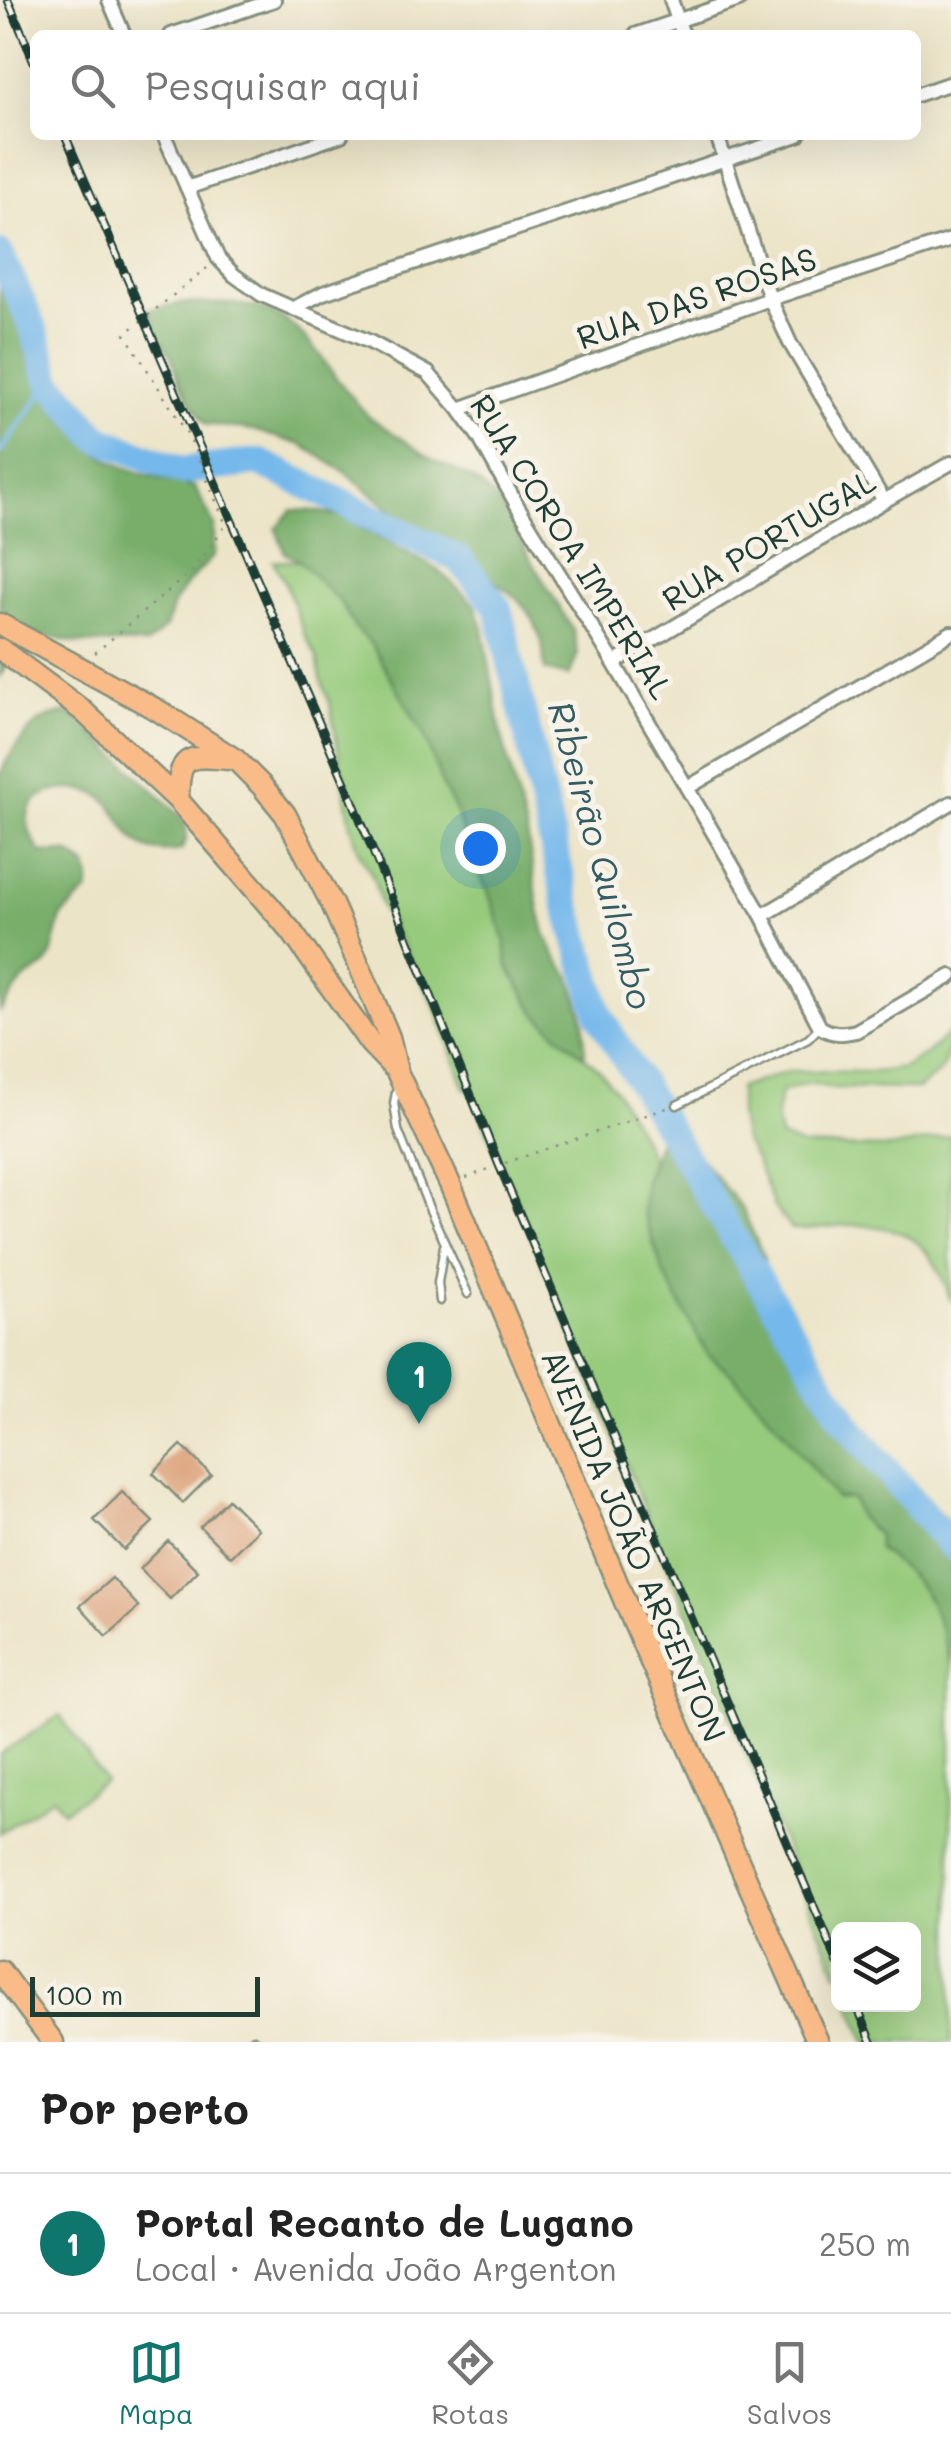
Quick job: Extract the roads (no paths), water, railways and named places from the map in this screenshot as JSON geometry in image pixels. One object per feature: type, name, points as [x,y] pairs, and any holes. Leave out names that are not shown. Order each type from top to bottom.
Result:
[{"type":"main road","name":"AVENIDA JOÃO ARGENTON","points":[[0,624],[159,711],[236,760],[285,814],[332,904],[388,1037],[398,1074],[450,1184],[636,1628],[818,2042]]},
{"type":"main road","name":"AVENIDA JOÃO ARGENTON","points":[[0,649],[84,712],[178,800],[292,932],[370,1043],[398,1074]]},
{"type":"main road","points":[[178,800],[181,767],[189,760],[200,756],[236,760]]},
{"type":"main road","points":[[0,1971],[53,2042]]},
{"type":"street","points":[[109,0],[122,30]]},
{"type":"street","points":[[186,30],[274,0]]},
{"type":"street","points":[[671,0],[681,30]]},
{"type":"street","points":[[649,30],[739,0]]},
{"type":"street","points":[[921,93],[951,83]]},
{"type":"street","name":"RUA COROA IMPERIAL","points":[[166,140],[218,258],[234,275],[262,295],[370,342],[428,373],[459,409],[762,916],[820,1027]]},
{"type":"street","points":[[186,188],[327,140]]},
{"type":"street","points":[[719,140],[770,299],[790,342],[884,501]]},
{"type":"street","points":[[294,308],[323,293],[783,140]]},
{"type":"street","name":"RUA DAS ROSAS","points":[[459,409],[770,299],[951,240]]},
{"type":"street","name":"RUA PORTUGAL","points":[[614,663],[951,464]]},
{"type":"street","points":[[687,788],[951,632]]},
{"type":"street","points":[[762,916],[951,803]]},
{"type":"street","points":[[820,1027],[840,1034],[856,1032],[951,976]]},
{"type":"lane","points":[[678,1105],[808,1038],[820,1027]]},
{"type":"lane","points":[[398,1074],[394,1103],[398,1130],[468,1294]]},
{"type":"lane","points":[[440,1302],[438,1283],[444,1245]]},
{"type":"lane","points":[[245,2042],[258,2042]]},
{"type":"waterway","name":"Ribeirão Quilombo","points":[[0,254],[33,327],[50,382],[98,438],[182,471],[259,462],[460,560],[498,608],[567,903],[599,1015],[846,1423],[951,1546]]},
{"type":"waterway","points":[[0,452],[50,382]]},
{"type":"railway","points":[[8,0],[30,52]]},
{"type":"railway","points":[[67,140],[352,799],[499,1165],[831,1947]]},
{"type":"railway","points":[[859,2012],[872,2042]]},
{"type":"place","name":"Portal Recanto de Lugano","points":[[419,1424]]}]
